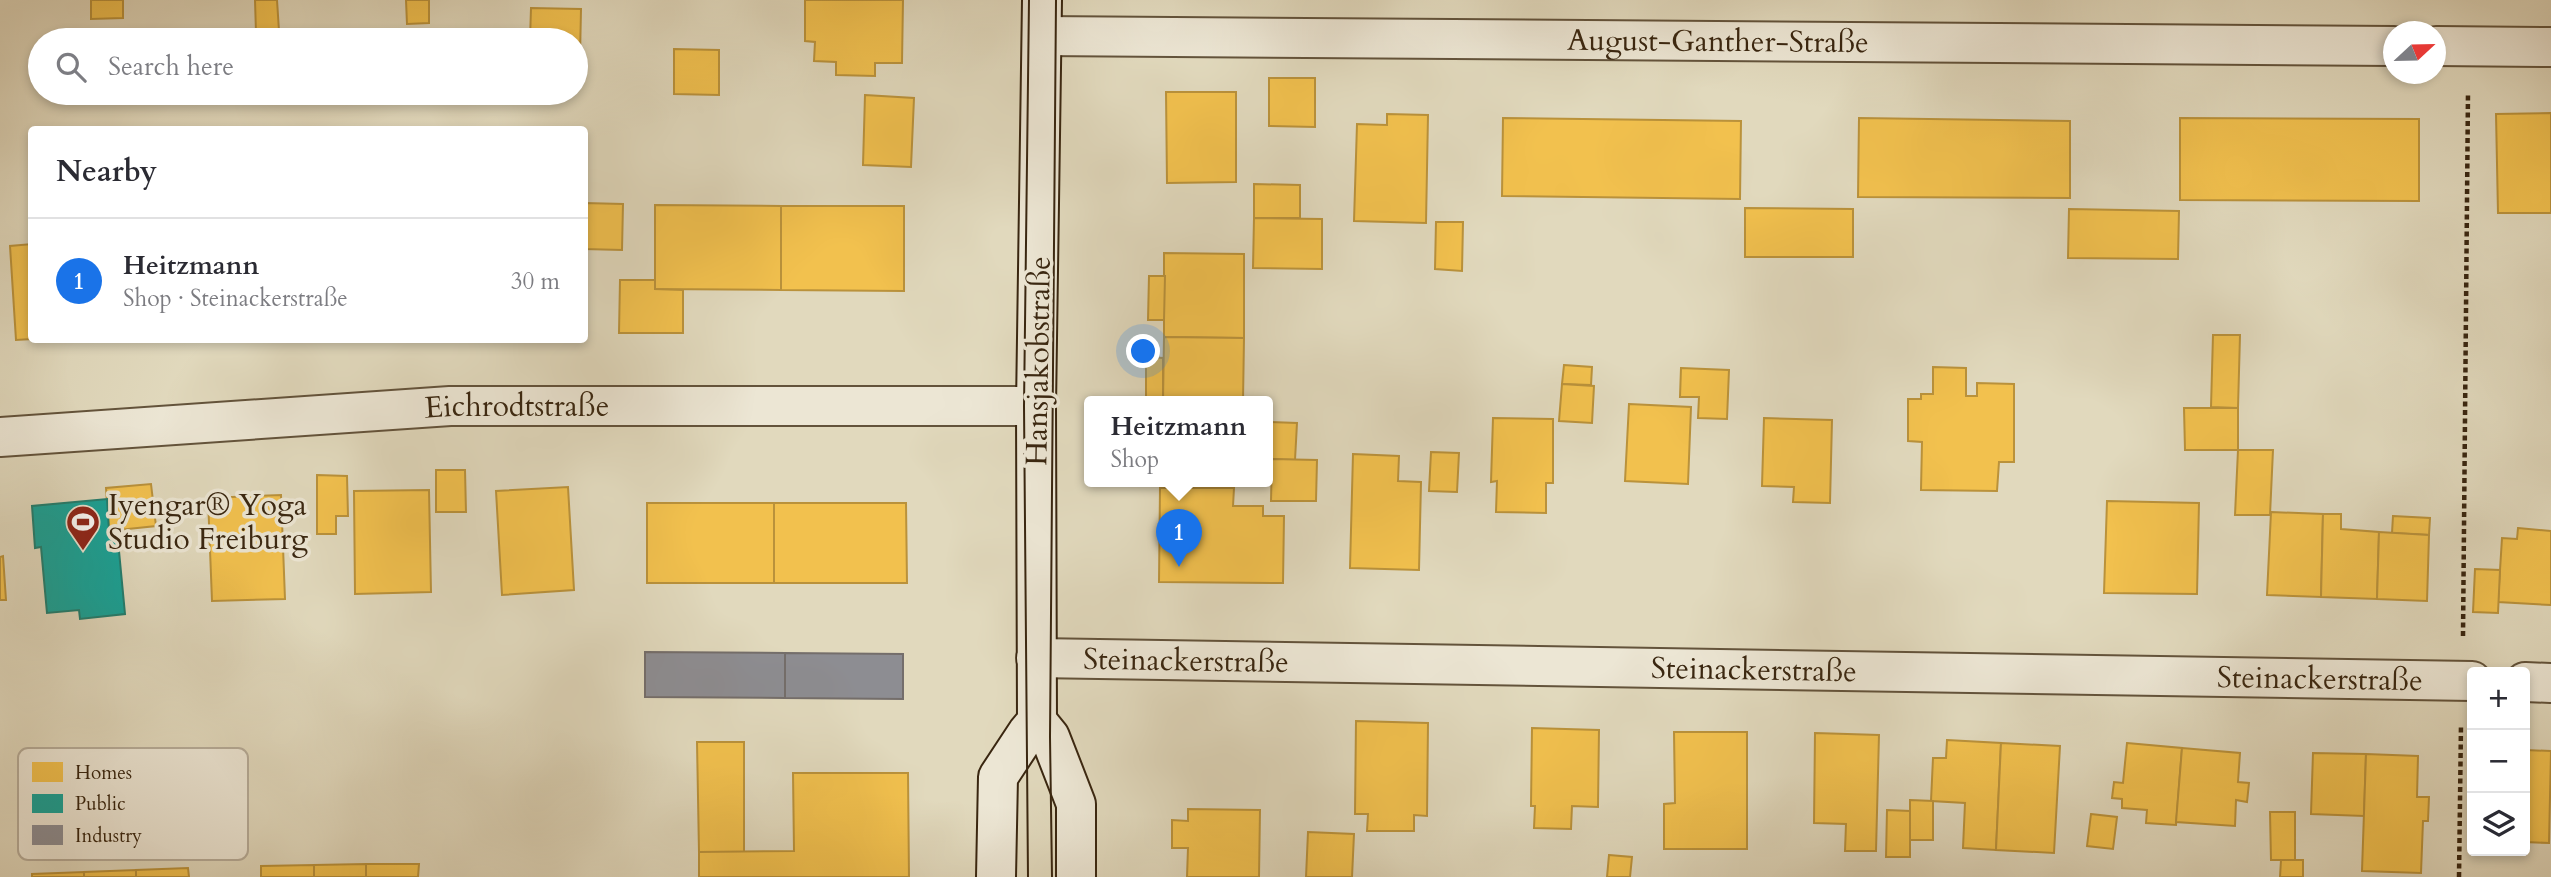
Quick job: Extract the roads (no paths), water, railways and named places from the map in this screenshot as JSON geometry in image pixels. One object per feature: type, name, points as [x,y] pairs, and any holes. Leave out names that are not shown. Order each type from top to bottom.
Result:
[{"type":"street","name":"August-Ganther-Straße","points":[[1042,18],[2383,46]]},
{"type":"street","name":"Hansjakobstraße","points":[[1037,721],[1036,406],[1042,18]]},
{"type":"street","points":[[2452,47],[2551,47]]},
{"type":"street","name":"Eichrodtstraße","points":[[0,437],[450,406],[1036,406]]},
{"type":"street","name":"Steinackerstraße","points":[[1036,658],[2467,681]]},
{"type":"street","points":[[2530,682],[2551,683]]},
{"type":"street","points":[[996,877],[998,777],[1037,721],[1050,737],[1076,804],[1076,877]]},
{"type":"tram line","points":[[1028,877],[1024,406],[1029,0]]},
{"type":"tram line","points":[[1052,877],[1050,737],[1056,0]]},
{"type":"place","name":"Iyengar® Yoga Studio Freiburg","points":[[83,552]]},
{"type":"place","name":"Heitzmann","points":[[1179,567]]}]
